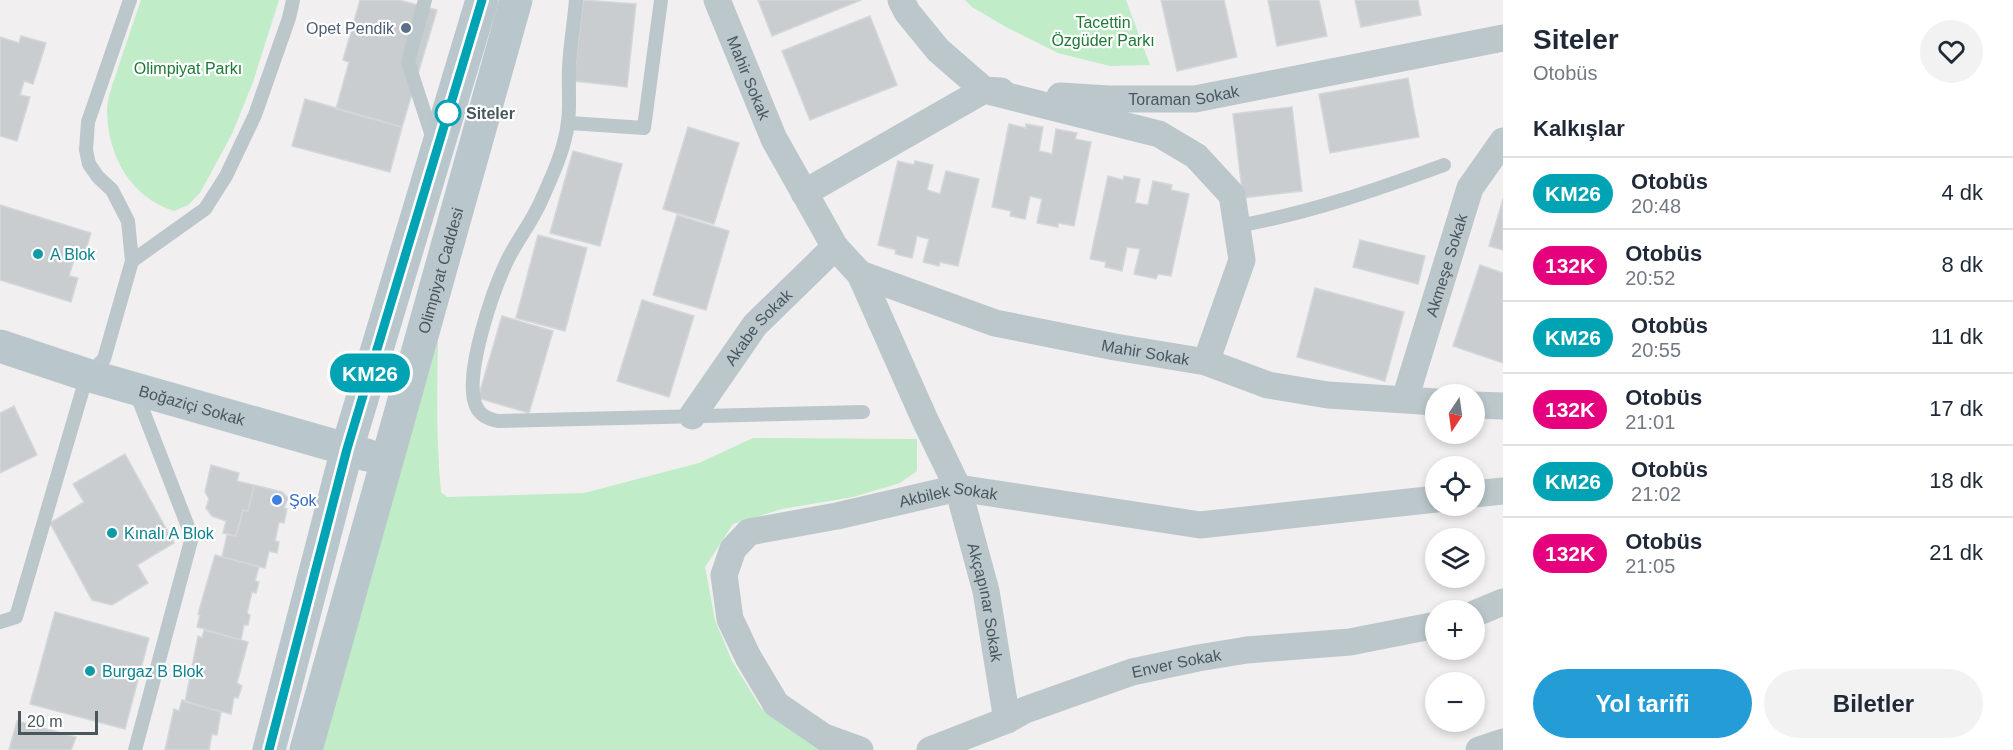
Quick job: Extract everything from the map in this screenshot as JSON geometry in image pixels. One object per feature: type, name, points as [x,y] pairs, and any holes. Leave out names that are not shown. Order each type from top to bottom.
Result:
[{"type":"main road","points":[[269,750],[347,449],[482,0]]},
{"type":"main road","name":"Olimpiyat Caddesi","points":[[306,750],[516,0]]},
{"type":"main road","name":"Boğaziçi Sokak","points":[[0,346],[87,375],[386,461]]},
{"type":"street","name":"Mahir Sokak","points":[[717,0],[774,139],[835,247],[860,274],[958,488]]},
{"type":"street","points":[[901,0],[907,12],[938,50],[984,90],[1159,134],[1196,156],[1232,195],[1242,260],[1206,362]]},
{"type":"street","name":"Toraman Sokak","points":[[984,90],[1109,99],[1195,99],[1503,38]]},
{"type":"street","points":[[804,193],[984,90]]},
{"type":"street","name":"Akmeşe Sokak","points":[[1405,399],[1470,188],[1503,141]]},
{"type":"street","name":"Akabe Sokak","points":[[692,416],[755,325],[835,247]]},
{"type":"street","name":"Mahir Sokak","points":[[860,274],[995,324],[1206,362],[1268,385],[1328,395],[1425,401]]},
{"type":"street","points":[[1485,405],[1503,406]]},
{"type":"street","name":"Akbilek Sokak","points":[[860,750],[824,736],[776,704],[748,657],[730,619],[724,575],[734,549],[750,532],[837,516],[958,488],[1200,525],[1425,500]]},
{"type":"street","name":"Akçapınar Sokak","points":[[958,488],[986,591],[1006,720]]},
{"type":"street","points":[[1485,493],[1503,491]]},
{"type":"street","points":[[1485,609],[1503,602]]},
{"type":"street","name":"Enver Sokak","points":[[930,750],[1006,720],[1025,710],[1132,672],[1237,652],[1350,642],[1425,627]]},
{"type":"street","points":[[1479,750],[1503,742]]},
{"type":"lane","points":[[0,622],[15,617],[87,375],[104,359],[132,261],[129,220],[112,190],[98,177],[89,164],[86,150],[88,122],[130,0]]},
{"type":"lane","points":[[132,261],[205,209],[226,176],[255,115],[289,18],[293,0]]},
{"type":"lane","points":[[425,0],[408,62],[436,152]]},
{"type":"lane","points":[[576,0],[569,67],[570,123],[541,202],[508,260],[493,297],[481,334],[474,369],[476,407],[485,417],[498,421],[863,412]]},
{"type":"lane","points":[[570,123],[644,128],[661,0]]},
{"type":"lane","points":[[1237,226],[1280,218],[1346,200],[1444,165]]},
{"type":"lane","points":[[134,388],[192,537],[135,750]]},
{"type":"green space","name":"Olimpiyat Parkı","points":[[141,0],[279,0],[253,82],[232,134],[200,193],[188,205],[174,211],[145,196],[124,173],[117,159],[108,128],[109,96]]},
{"type":"green space","name":"Tacettin Özgüder Parkı","points":[[965,0],[1126,0],[1150,65],[1110,66],[1058,53],[1006,27],[972,7]]},
{"type":"green space","points":[[438,340],[438,454],[441,492],[447,497],[584,493],[699,463],[753,438],[917,439],[917,471],[900,483],[853,497],[782,509],[733,524],[705,567],[715,620],[732,661],[761,708],[807,740],[826,750],[316,750]]},
{"type":"building","points":[[360,0],[399,0],[437,10],[402,127],[336,109],[349,62],[343,60]]},
{"type":"building","points":[[583,0],[636,4],[627,87],[574,81]]},
{"type":"building","points":[[758,0],[861,0],[772,36]]},
{"type":"building","points":[[1161,0],[1224,0],[1237,57],[1177,71]]},
{"type":"building","points":[[1268,0],[1319,0],[1327,36],[1277,46]]},
{"type":"building","points":[[1355,0],[1418,0],[1421,15],[1361,27]]},
{"type":"building","points":[[870,16],[897,85],[810,120],[782,51]]},
{"type":"building","points":[[21,36],[46,43],[33,84],[24,81],[20,95],[30,97],[17,141],[0,136],[0,37],[19,43]]},
{"type":"building","points":[[1408,78],[1419,137],[1330,153],[1319,94]]},
{"type":"building","points":[[305,99],[402,127],[390,172],[292,146]]},
{"type":"building","points":[[1292,107],[1302,191],[1243,198],[1233,114]]},
{"type":"building","points":[[1009,124],[1026,128],[1026,124],[1043,127],[1039,151],[1052,154],[1056,129],[1077,133],[1075,139],[1091,142],[1074,226],[1058,223],[1058,227],[1037,223],[1042,199],[1030,196],[1025,219],[1010,216],[1011,211],[992,207]]},
{"type":"building","points":[[688,127],[739,143],[714,224],[663,209]]},
{"type":"building","points":[[573,151],[622,164],[600,246],[550,233]]},
{"type":"building","points":[[898,161],[914,165],[915,161],[933,165],[927,190],[940,194],[946,171],[979,179],[958,266],[940,262],[939,266],[923,262],[929,239],[917,236],[912,258],[895,254],[896,250],[878,245]]},
{"type":"building","points":[[1108,176],[1123,180],[1124,176],[1140,179],[1135,203],[1148,205],[1153,181],[1172,185],[1171,190],[1189,194],[1171,276],[1158,274],[1156,279],[1134,274],[1140,249],[1127,247],[1122,271],[1105,267],[1106,262],[1090,259]]},
{"type":"building","points":[[1503,199],[1503,250],[1489,246]]},
{"type":"building","name":"A Blok","points":[[0,205],[91,233],[84,256],[76,253],[69,276],[78,278],[71,302],[0,280]]},
{"type":"building","points":[[677,215],[729,231],[706,310],[653,295]]},
{"type":"building","points":[[538,235],[587,248],[565,331],[516,318]]},
{"type":"building","points":[[1360,240],[1425,256],[1418,284],[1353,267]]},
{"type":"building","points":[[1480,265],[1503,273],[1503,363],[1453,346]]},
{"type":"building","points":[[1315,288],[1404,312],[1385,381],[1297,357]]},
{"type":"building","points":[[642,300],[694,316],[669,397],[617,381]]},
{"type":"building","points":[[502,316],[553,331],[529,413],[478,398]]},
{"type":"building","points":[[14,406],[37,455],[0,473],[0,413]]},
{"type":"building","name":"Kınalı A Blok","points":[[125,454],[174,543],[137,565],[148,583],[112,605],[92,600],[50,523],[84,502],[73,484]]},
{"type":"building","points":[[211,465],[239,473],[237,481],[254,485],[248,511],[243,510],[236,536],[223,533],[226,521],[212,516],[206,508],[209,499],[205,492]]},
{"type":"building","points":[[254,485],[282,492],[288,498],[284,508],[287,509],[284,523],[279,522],[275,541],[279,542],[277,553],[269,551],[265,568],[222,557],[227,535],[236,536],[243,510],[248,511]]},
{"type":"building","points":[[215,555],[259,567],[255,581],[259,582],[256,593],[252,592],[247,613],[250,615],[248,625],[244,625],[241,640],[197,627],[200,615],[198,614]]},
{"type":"building","name":"Burgaz B Blok","points":[[55,612],[149,638],[125,729],[30,704]]},
{"type":"building","points":[[204,630],[248,642],[237,683],[242,686],[238,698],[234,697],[231,714],[185,702],[198,636],[202,638]]},
{"type":"building","points":[[182,700],[221,712],[217,735],[212,734],[209,750],[165,750],[174,709],[179,711]]},
{"type":"building","points":[[17,721],[76,737],[71,750],[9,750]]},
{"type":"bus line","name":"KM26","points":[[269,750],[347,449],[482,0]]},
{"type":"place","name":"Opet Pendik","points":[[406,28]]},
{"type":"place","name":"Siteler","points":[[448,113]]},
{"type":"place","name":"A Blok","points":[[38,254]]},
{"type":"place","name":"Şok","points":[[277,500]]},
{"type":"place","name":"Kınalı A Blok","points":[[112,533]]},
{"type":"place","name":"Burgaz B Blok","points":[[90,671]]}]
